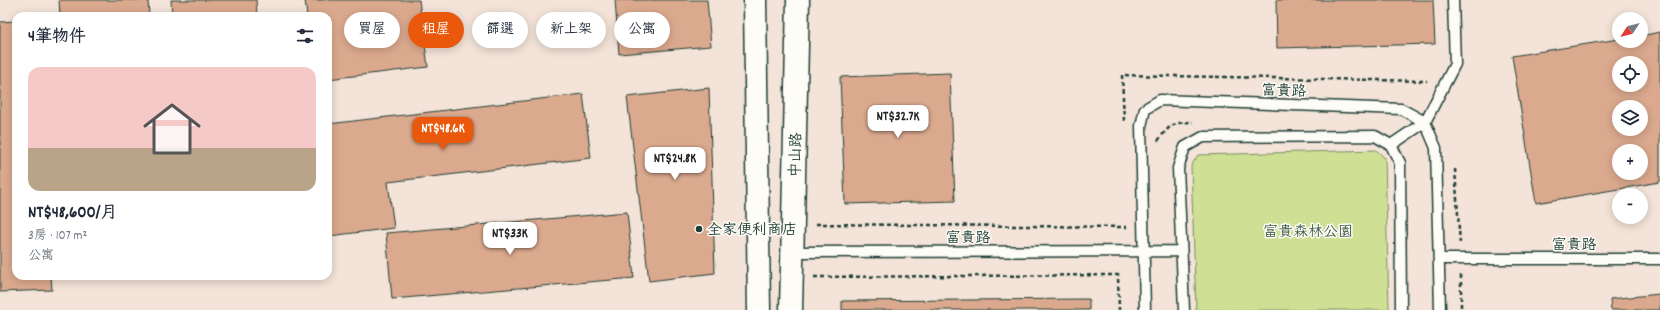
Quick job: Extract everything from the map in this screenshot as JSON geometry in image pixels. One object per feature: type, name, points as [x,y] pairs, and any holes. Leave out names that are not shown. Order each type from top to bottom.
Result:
[{"type":"main road","points":[[755,0],[759,310]]},
{"type":"main road","name":"中山路","points":[[791,310],[798,0]]},
{"type":"lane","points":[[1391,145],[1425,122],[1455,64],[1453,0]]},
{"type":"lane","name":"富貴路","points":[[1145,310],[1141,126],[1145,109],[1160,100],[1401,109],[1425,122]]},
{"type":"lane","points":[[1425,122],[1436,148],[1440,310]]},
{"type":"lane","points":[[1184,310],[1178,168],[1185,147],[1203,137],[1376,136],[1391,145],[1400,163],[1401,310]]},
{"type":"lane","name":"富貴路","points":[[792,252],[1181,251]]},
{"type":"lane","name":"富貴路","points":[[1439,259],[1660,258]]},
{"type":"path","points":[[1124,128],[1122,75],[1446,82]]},
{"type":"path","points":[[1157,142],[1166,130],[1179,122],[1194,122]]},
{"type":"path","points":[[1455,168],[1461,259],[1461,310]]},
{"type":"path","points":[[793,224],[1128,227],[1127,219]]},
{"type":"path","points":[[792,277],[1118,275],[1119,310]]},
{"type":"green space","name":"富貴森林公園","points":[[1376,150],[1385,158],[1389,310],[1196,310],[1191,166],[1198,155]]},
{"type":"building","points":[[59,0],[148,0],[149,12],[60,12]]},
{"type":"building","points":[[171,0],[256,0],[257,12],[172,12]]},
{"type":"building","points":[[305,0],[419,0],[421,12],[408,12],[408,48],[425,48],[428,67],[332,79],[332,12],[306,12]]},
{"type":"building","points":[[615,0],[707,0],[711,46],[619,54],[619,48],[670,48],[670,12],[616,12]]},
{"type":"building","points":[[1276,0],[1433,0],[1435,44],[1277,48]]},
{"type":"building","points":[[12,21],[12,280],[51,280],[52,290],[0,292],[0,22]]},
{"type":"building","points":[[1660,32],[1660,182],[1625,188],[1612,188],[1612,190],[1536,203],[1512,56],[1612,40],[1612,48],[1648,48],[1648,35]]},
{"type":"building","points":[[950,73],[955,201],[845,204],[840,77]]},
{"type":"building","points":[[709,88],[715,273],[649,281],[627,97]]},
{"type":"building","points":[[583,94],[591,158],[388,182],[394,228],[332,236],[332,124]]},
{"type":"building","points":[[627,212],[634,278],[392,299],[386,233]]},
{"type":"building","points":[[1660,294],[1660,310],[1611,310],[1610,299]]},
{"type":"building","points":[[1089,299],[1089,310],[842,310],[842,301]]},
{"type":"place","name":"全家便利商店","points":[[699,229]]}]
